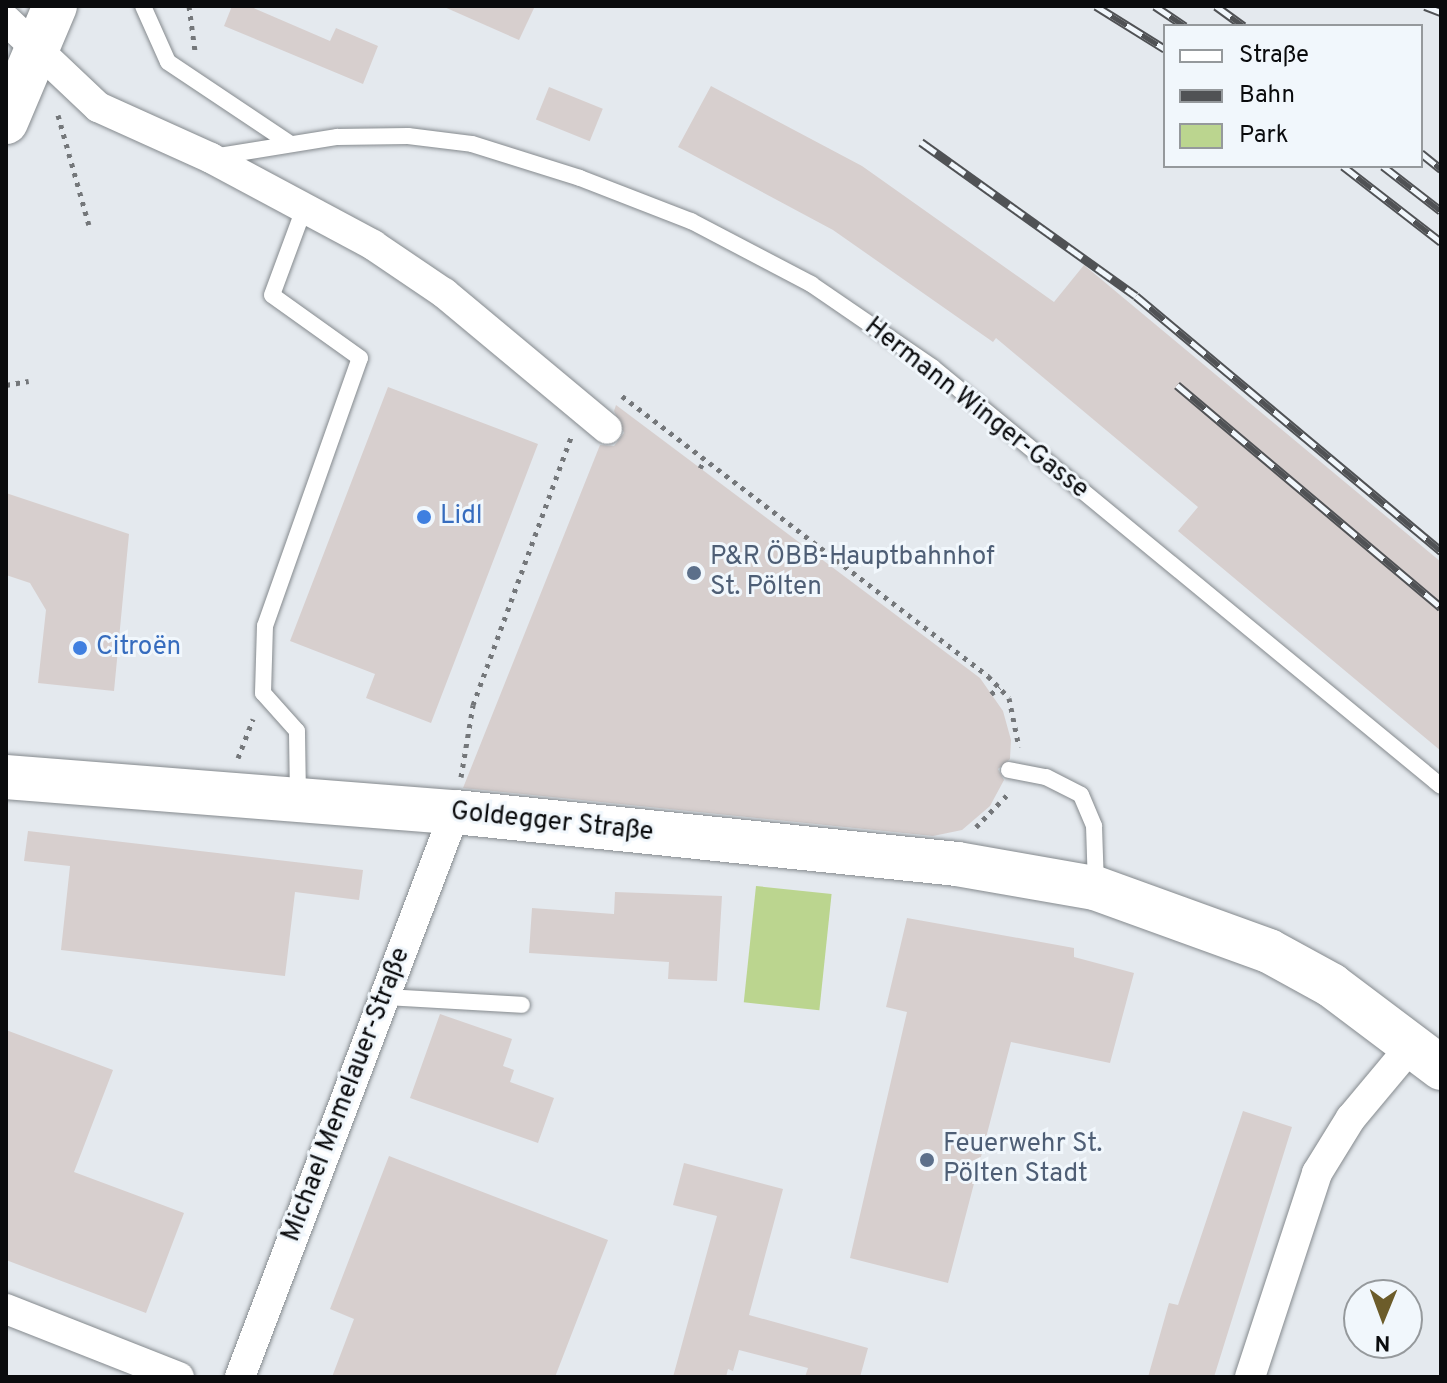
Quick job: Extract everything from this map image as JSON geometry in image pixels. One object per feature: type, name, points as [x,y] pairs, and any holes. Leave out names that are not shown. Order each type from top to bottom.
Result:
[{"type":"main road","points":[[6,122],[20,35],[55,6]]},
{"type":"main road","name":"Goldegger Straße","points":[[6,777],[455,812],[957,864],[1095,888],[1269,951],[1331,985],[1427,1056]]},
{"type":"street","points":[[20,35],[98,107],[211,158],[305,206],[444,293],[607,429]]},
{"type":"street","name":"Michael Memelauer-Straße","points":[[240,1377],[455,812]]},
{"type":"street","points":[[1250,1377],[1317,1173],[1351,1118],[1427,1056]]},
{"type":"street","points":[[6,1309],[179,1377]]},
{"type":"lane","points":[[143,6],[168,62],[289,143]]},
{"type":"lane","name":"Hermann Winger-Gasse","points":[[211,158],[289,143],[408,136],[472,144],[580,178],[691,221],[811,284],[932,367],[1441,786]]},
{"type":"lane","points":[[298,799],[297,731],[263,693],[265,626],[360,358],[272,295],[305,206]]},
{"type":"lane","points":[[1014,770],[1073,789],[1086,802],[1098,863],[1095,888]]},
{"type":"lane","points":[[385,997],[522,1005]]},
{"type":"path","points":[[54,104],[89,225]]},
{"type":"path","points":[[455,812],[473,705],[581,410],[599,379],[1000,687],[1014,715],[1014,770],[997,809],[961,838],[957,864]]},
{"type":"path","points":[[6,385],[29,381]]},
{"type":"path","points":[[700,468],[705,460]]},
{"type":"path","points":[[991,694],[1000,687]]},
{"type":"path","points":[[224,792],[263,693]]},
{"type":"green space","points":[[756,886],[832,894],[819,1010],[744,1002]]},
{"type":"building","points":[[232,6],[249,6],[330,41],[336,28],[378,46],[363,84],[224,26]]},
{"type":"building","points":[[442,6],[535,6],[519,40]]},
{"type":"building","points":[[711,86],[862,166],[1054,302],[1084,265],[1441,562],[1441,751],[1178,531],[1198,507],[996,338],[993,342],[833,230],[678,147]]},
{"type":"building","points":[[549,87],[603,109],[590,141],[536,119]]},
{"type":"building","name":"Lidl","points":[[388,387],[538,444],[431,723],[366,698],[375,674],[290,641]]},
{"type":"building","name":"P&R ÖBB-Hauptbahnhof St. Pölten","points":[[616,405],[980,678],[1003,711],[1011,740],[1010,759],[998,769],[1004,780],[990,806],[962,830],[933,836],[463,788],[600,445],[614,446],[624,433],[614,411]]},
{"type":"building","points":[[6,493],[129,534],[114,691],[38,683],[46,610],[30,583],[6,575]]},
{"type":"building","points":[[28,831],[363,870],[359,900],[295,892],[285,976],[61,950],[70,866],[24,861]]},
{"type":"building","points":[[615,892],[722,896],[717,981],[668,979],[669,962],[529,953],[532,908],[614,914]]},
{"type":"building","name":"Feuerwehr St. Pölten Stadt","points":[[907,918],[1074,948],[1074,957],[1134,973],[1110,1063],[1011,1042],[948,1283],[850,1258],[907,1012],[886,1007]]},
{"type":"building","points":[[440,1014],[512,1039],[503,1066],[514,1070],[510,1082],[554,1098],[538,1143],[410,1098]]},
{"type":"building","points":[[6,1030],[113,1070],[74,1172],[184,1213],[146,1313],[6,1260]]},
{"type":"building","points":[[1243,1111],[1292,1127],[1214,1377],[1148,1377],[1169,1303],[1178,1305]]},
{"type":"building","points":[[389,1156],[608,1240],[555,1377],[332,1377],[354,1319],[330,1309]]},
{"type":"building","points":[[684,1163],[783,1189],[749,1315],[868,1348],[860,1377],[805,1377],[808,1368],[739,1350],[733,1371],[728,1369],[726,1377],[673,1377],[717,1216],[673,1205]]},
{"type":"railway","points":[[1096,6],[1163,48]]},
{"type":"railway","points":[[1155,6],[1182,24]]},
{"type":"railway","points":[[1216,6],[1241,24]]},
{"type":"railway","points":[[1425,6],[1441,12]]},
{"type":"railway","points":[[921,142],[1136,296],[1441,551]]},
{"type":"railway","points":[[1423,155],[1441,169]]},
{"type":"railway","points":[[1346,168],[1441,242]]},
{"type":"railway","points":[[1386,168],[1441,211]]},
{"type":"railway","points":[[1177,385],[1441,607]]},
{"type":"place","name":"Lidl","points":[[424,517]]},
{"type":"place","name":"P&R ÖBB-Hauptbahnhof St. Pölten","points":[[694,573]]},
{"type":"place","name":"Citroën","points":[[80,648]]},
{"type":"place","name":"Feuerwehr St. Pölten Stadt","points":[[927,1160]]}]
